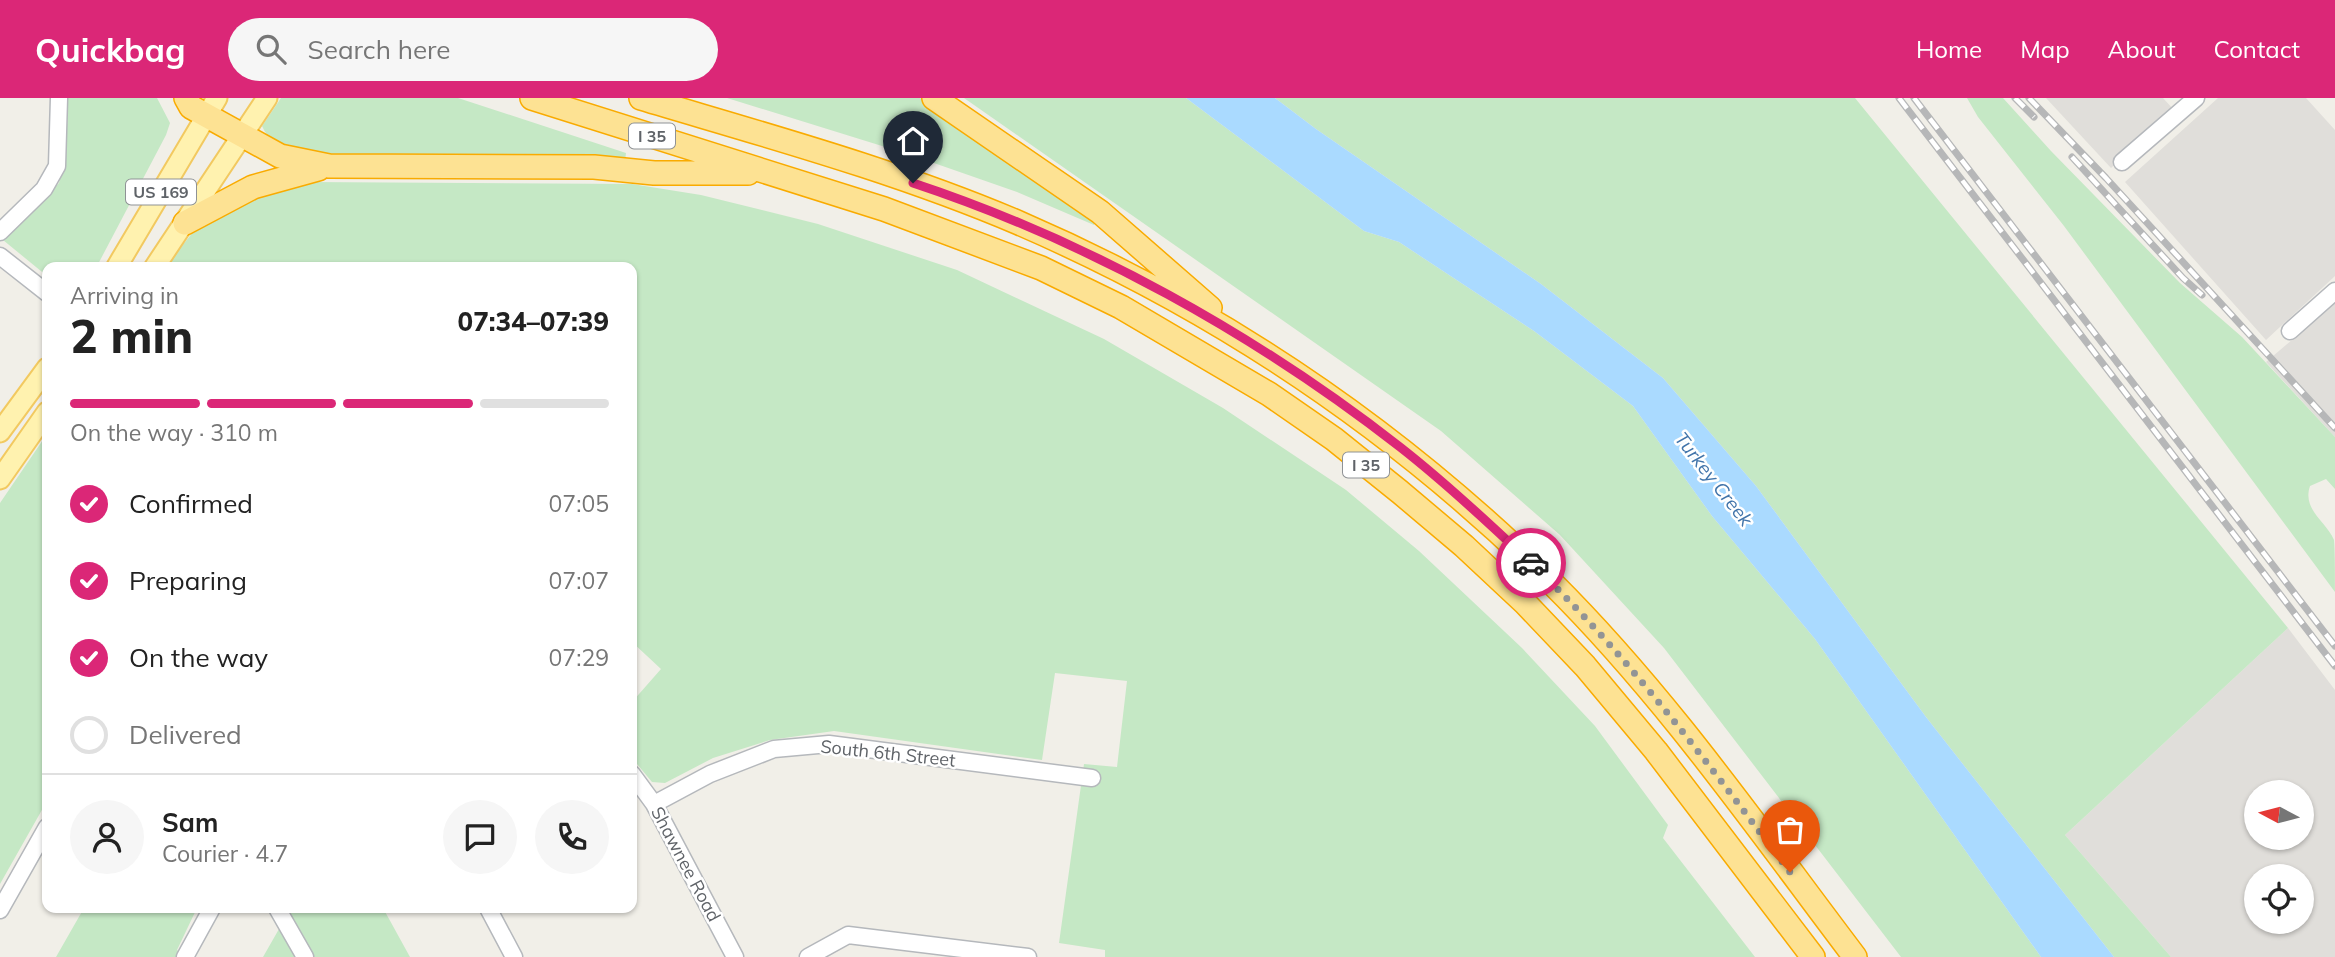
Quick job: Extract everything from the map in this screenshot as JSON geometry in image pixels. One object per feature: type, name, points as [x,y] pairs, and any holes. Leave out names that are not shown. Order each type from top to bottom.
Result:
[{"type":"highway","points":[[186,98],[191,107],[211,107],[243,135],[280,156],[330,166],[594,167],[654,173],[772,173]]},
{"type":"highway","name":"I 35","points":[[532,98],[884,209],[1041,268],[1145,321],[1269,394],[1334,439],[1464,546],[1525,603],[1585,666],[1656,751],[1812,957]]},
{"type":"highway","name":"I 35","points":[[640,98],[861,165],[1017,222],[1167,295],[1247,341],[1329,394],[1401,448],[1479,514],[1552,583],[1678,723],[1855,957]]},
{"type":"highway","points":[[934,98],[1100,212],[1247,341]]},
{"type":"highway","points":[[186,223],[253,187],[278,178],[330,166]]},
{"type":"main road","name":"US 169","points":[[158,262],[267,98]]},
{"type":"main road","name":"US 169","points":[[120,262],[211,107]]},
{"type":"main road","points":[[0,432],[42,375]]},
{"type":"main road","points":[[0,479],[42,419]]},
{"type":"street","points":[[0,232],[44,189],[57,166],[59,98]]},
{"type":"street","points":[[2123,162],[2196,98]]},
{"type":"street","points":[[0,256],[42,289]]},
{"type":"street","points":[[2290,331],[2335,291]]},
{"type":"street","name":"South 6th Street","points":[[654,804],[710,774],[774,749],[829,744],[1092,778]]},
{"type":"street","name":"Shawnee Road","points":[[637,781],[654,804],[735,957]]},
{"type":"street","points":[[0,910],[42,836]]},
{"type":"street","points":[[185,957],[209,913]]},
{"type":"street","points":[[280,913],[305,957]]},
{"type":"street","points":[[491,913],[514,957]]},
{"type":"street","points":[[808,957],[848,936],[1028,957]]},
{"type":"shaded area","points":[[2046,98],[2163,98],[2174,110],[2111,168]]},
{"type":"shaded area","points":[[2218,98],[2306,98],[2335,130],[2335,276],[2266,340],[2125,182]]},
{"type":"shaded area","points":[[2335,303],[2335,437],[2266,362]]},
{"type":"shaded area","points":[[2288,628],[2335,690],[2335,957],[2171,957],[2065,835]]},
{"type":"green space","points":[[68,98],[157,98],[170,123],[99,262],[42,262],[42,272],[3,240],[59,183],[66,154]]},
{"type":"green space","points":[[281,98],[458,98],[626,153],[625,161],[336,156],[304,152],[275,142],[262,126]]},
{"type":"green space","points":[[727,98],[920,98],[1062,193],[1095,219],[1094,225],[1017,192],[911,155]]},
{"type":"green space","points":[[964,98],[1186,98],[1364,231],[1399,242],[1534,331],[1633,406],[1712,516],[1815,639],[2041,957],[1901,957],[1664,648],[1560,535],[1441,431]]},
{"type":"green space","points":[[1275,98],[1855,98],[2288,628],[2065,835],[2171,957],[2114,957],[1926,717],[1756,486],[1663,378],[1541,284]]},
{"type":"green space","points":[[1967,98],[2003,98],[2180,283],[2242,337],[2335,437],[2335,489],[2326,479],[2310,486],[2308,494],[2312,509],[2334,540],[2335,592],[2064,226],[1978,117]]},
{"type":"green space","points":[[307,182],[632,184],[701,195],[818,224],[957,270],[1104,339],[1223,408],[1346,490],[1419,551],[1522,648],[1595,726],[1668,825],[1663,838],[1755,957],[1105,957],[1105,950],[1059,943],[1084,764],[1117,767],[1127,681],[1055,673],[1042,760],[834,731],[770,740],[713,758],[665,783],[652,782],[637,764],[637,696],[661,669],[637,647],[637,262],[169,262],[198,226],[235,202]]},
{"type":"green space","points":[[42,441],[42,810],[0,884],[0,503]]},
{"type":"green space","points":[[81,913],[195,913],[177,950],[185,957],[56,957]]},
{"type":"green space","points":[[288,913],[386,913],[410,957],[263,957]]},
{"type":"water","name":"Turkey Creek","points":[[1186,98],[1275,98],[1541,284],[1663,378],[1756,486],[1926,717],[2114,957],[2041,957],[1815,639],[1712,516],[1633,406],[1534,331],[1399,242],[1364,231]]},
{"type":"railway","points":[[1899,98],[2335,666]]},
{"type":"railway","points":[[1914,98],[2335,646]]},
{"type":"railway","points":[[2015,98],[2034,117]]},
{"type":"railway","points":[[2029,98],[2335,428]]},
{"type":"railway","points":[[2072,157],[2183,278],[2202,295]]},
{"type":"way so far","points":[[1531,563],[1616,651],[1678,723],[1790,872]]},
{"type":"route","points":[[913,183],[1017,222],[1083,252],[1167,295],[1247,341],[1329,394],[1401,448],[1479,514],[1531,563]]}]
